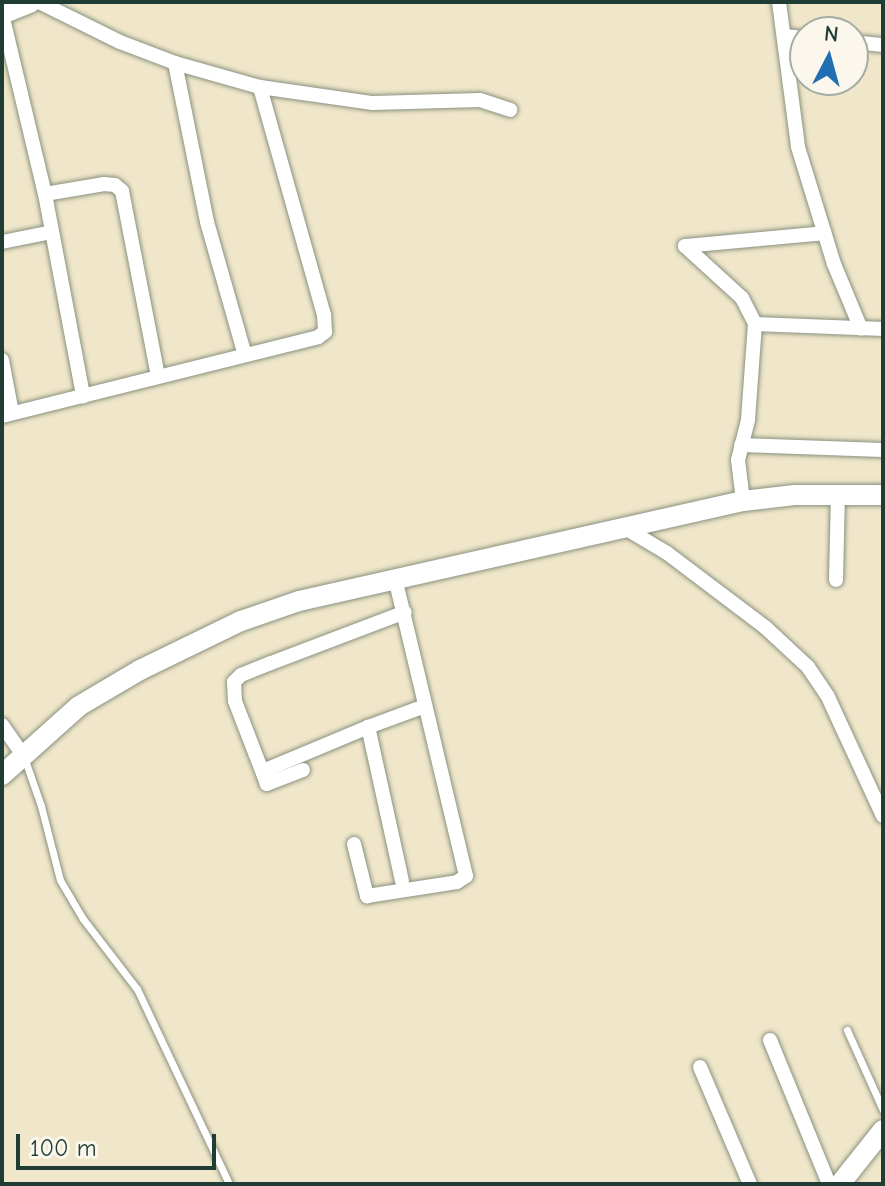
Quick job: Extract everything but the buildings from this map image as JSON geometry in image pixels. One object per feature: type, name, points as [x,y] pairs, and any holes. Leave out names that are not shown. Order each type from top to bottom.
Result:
[{"type":"street","points":[[31,2],[2,14],[45,194],[83,396]]},
{"type":"street","points":[[39,2],[120,42],[175,63],[260,87],[373,103],[480,100],[510,110]]},
{"type":"street","points":[[779,2],[792,121],[824,233],[861,329]]},
{"type":"street","points":[[785,36],[789,36]]},
{"type":"street","points":[[175,63],[204,209],[245,355]]},
{"type":"street","points":[[2,360],[7,414],[318,337],[325,332],[326,324],[260,87]]},
{"type":"street","points":[[45,194],[104,184],[115,185],[122,191],[158,377]]},
{"type":"street","points":[[2,242],[52,232]]},
{"type":"street","points":[[740,502],[737,477],[748,420],[755,324],[742,298],[685,246],[824,233]]},
{"type":"street","points":[[755,324],[883,329]]},
{"type":"street","points":[[741,445],[883,450]]},
{"type":"street","points":[[836,580],[838,494]]},
{"type":"street","points":[[2,775],[79,706],[193,643],[299,601],[740,502],[838,494],[883,495]]},
{"type":"street","points":[[625,528],[667,553],[765,627],[808,667],[835,709],[883,816]]},
{"type":"street","points":[[354,844],[367,896],[457,882],[466,876],[395,578]]},
{"type":"street","points":[[303,770],[267,784],[235,701],[234,682],[241,675],[405,612]]},
{"type":"street","points":[[263,771],[425,706]]},
{"type":"street","points":[[2,725],[22,754]]},
{"type":"street","points":[[368,727],[402,881]]},
{"type":"street","points":[[770,1040],[829,1184]]},
{"type":"street","points":[[700,1067],[750,1184]]},
{"type":"street","points":[[840,1184],[883,1130]]},
{"type":"lane","points":[[22,754],[39,797],[60,880],[83,919],[137,989],[229,1184]]},
{"type":"lane","points":[[847,1030],[883,1110]]}]
